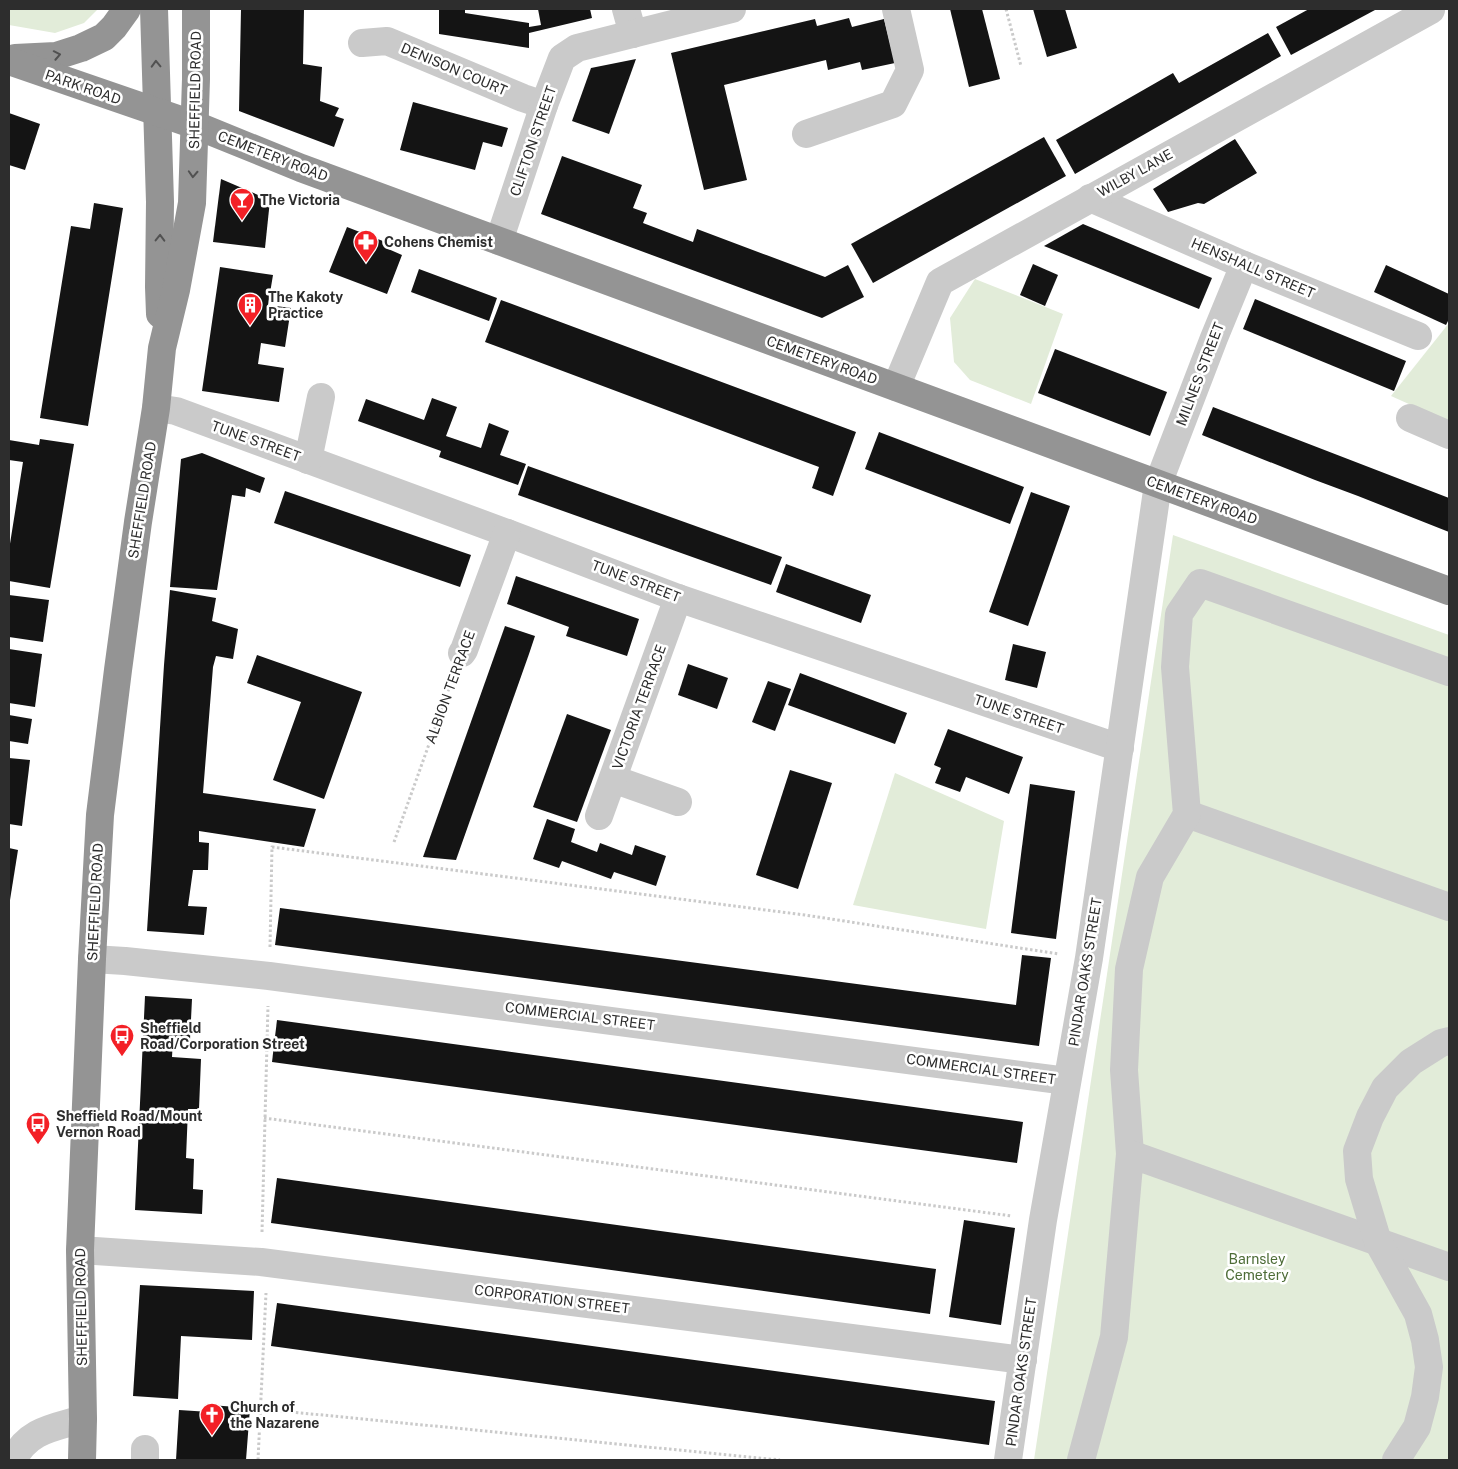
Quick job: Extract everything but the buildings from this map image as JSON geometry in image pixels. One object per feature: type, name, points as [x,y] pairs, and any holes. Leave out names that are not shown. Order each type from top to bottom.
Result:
[{"type":"highway","points":[[9,59],[56,56],[81,48],[104,37],[114,27],[126,9]]},
{"type":"highway","name":"SHEFFIELD ROAD","points":[[154,9],[160,202],[159,287],[162,348]]},
{"type":"highway","name":"SHEFFIELD ROAD","points":[[82,1460],[80,1250],[100,815],[135,542],[156,408],[162,348],[176,290],[192,203],[196,9]]},
{"type":"highway","name":"PARK ROAD","points":[[9,59],[195,126]]},
{"type":"highway","name":"CEMETERY ROAD","points":[[195,126],[300,168],[1449,591]]},
{"type":"street","points":[[629,22],[732,9]]},
{"type":"street","points":[[806,134],[893,104],[910,70],[896,9]]},
{"type":"street","name":"WILBY LANE","points":[[896,387],[940,282],[1431,10]]},
{"type":"street","name":"CLIFTON STREET","points":[[499,241],[544,105],[562,58],[577,48],[629,22]]},
{"type":"street","name":"DENISON COURT","points":[[362,43],[387,41],[544,105]]},
{"type":"street","name":"HENSHALL STREET","points":[[1090,198],[1244,265],[1418,336]]},
{"type":"street","name":"MILNES STREET","points":[[1158,484],[1244,265]]},
{"type":"street","points":[[308,460],[321,397]]},
{"type":"street","name":"TUNE STREET","points":[[156,408],[176,411],[507,532],[678,598],[1120,748]]},
{"type":"street","points":[[1410,418],[1449,435]]},
{"type":"street","name":"PINDAR OAKS STREET","points":[[1008,1460],[1043,1220],[1089,958],[1158,484]]},
{"type":"street","name":"ALBION TERRACE","points":[[462,653],[507,532]]},
{"type":"street","points":[[1081,1460],[1114,1337],[1130,1154],[1124,1070],[1129,969],[1150,877],[1187,814],[1175,667],[1179,614],[1200,582],[1449,672]]},
{"type":"street","name":"VICTORIA TERRACE","points":[[599,816],[678,598]]},
{"type":"street","points":[[613,778],[678,802]]},
{"type":"street","points":[[1187,814],[1449,907]]},
{"type":"street","name":"COMMERCIAL STREET","points":[[92,959],[269,976],[1067,1081]]},
{"type":"street","points":[[1396,1460],[1417,1427],[1425,1397],[1429,1366],[1426,1340],[1418,1314],[1378,1242],[1359,1178],[1357,1151],[1370,1117],[1385,1088],[1411,1062],[1441,1043],[1449,1041]]},
{"type":"street","points":[[1130,1154],[1449,1267]]},
{"type":"street","name":"CORPORATION STREET","points":[[80,1250],[261,1262],[1023,1360]]},
{"type":"street","points":[[13,1460],[22,1445],[32,1436],[44,1430],[82,1419]]},
{"type":"path","points":[[1006,9],[1021,66]]},
{"type":"path","name":"ALBION TERRACE","points":[[394,842],[462,653]]},
{"type":"path","points":[[258,1460],[267,1295],[261,1262],[272,847],[805,916],[1089,958]]},
{"type":"path","points":[[264,1118],[1043,1220]]},
{"type":"path","points":[[261,1409],[780,1460]]},
{"type":"green space","points":[[9,9],[98,9],[84,23],[55,33],[9,25]]},
{"type":"green space","points":[[975,279],[1063,314],[1031,404],[970,380],[954,362],[950,318]]},
{"type":"green space","points":[[1449,323],[1449,422],[1391,396]]},
{"type":"green space","name":"Barnsley Cemetery","points":[[1173,535],[1449,635],[1449,1460],[1034,1460]]},
{"type":"green space","points":[[895,773],[1004,821],[986,929],[853,905]]},
{"type":"place","name":"The Victoria","points":[[242,221]]},
{"type":"place","name":"Cohens Chemist","points":[[366,263]]},
{"type":"place","name":"The Kakoty Practice","points":[[250,326]]},
{"type":"place","name":"Sheffield Road/Corporation Street","points":[[122,1057]]},
{"type":"place","name":"Sheffield Road/Mount Vernon Road","points":[[38,1145]]},
{"type":"place","name":"Church of the Nazarene","points":[[212,1436]]}]
